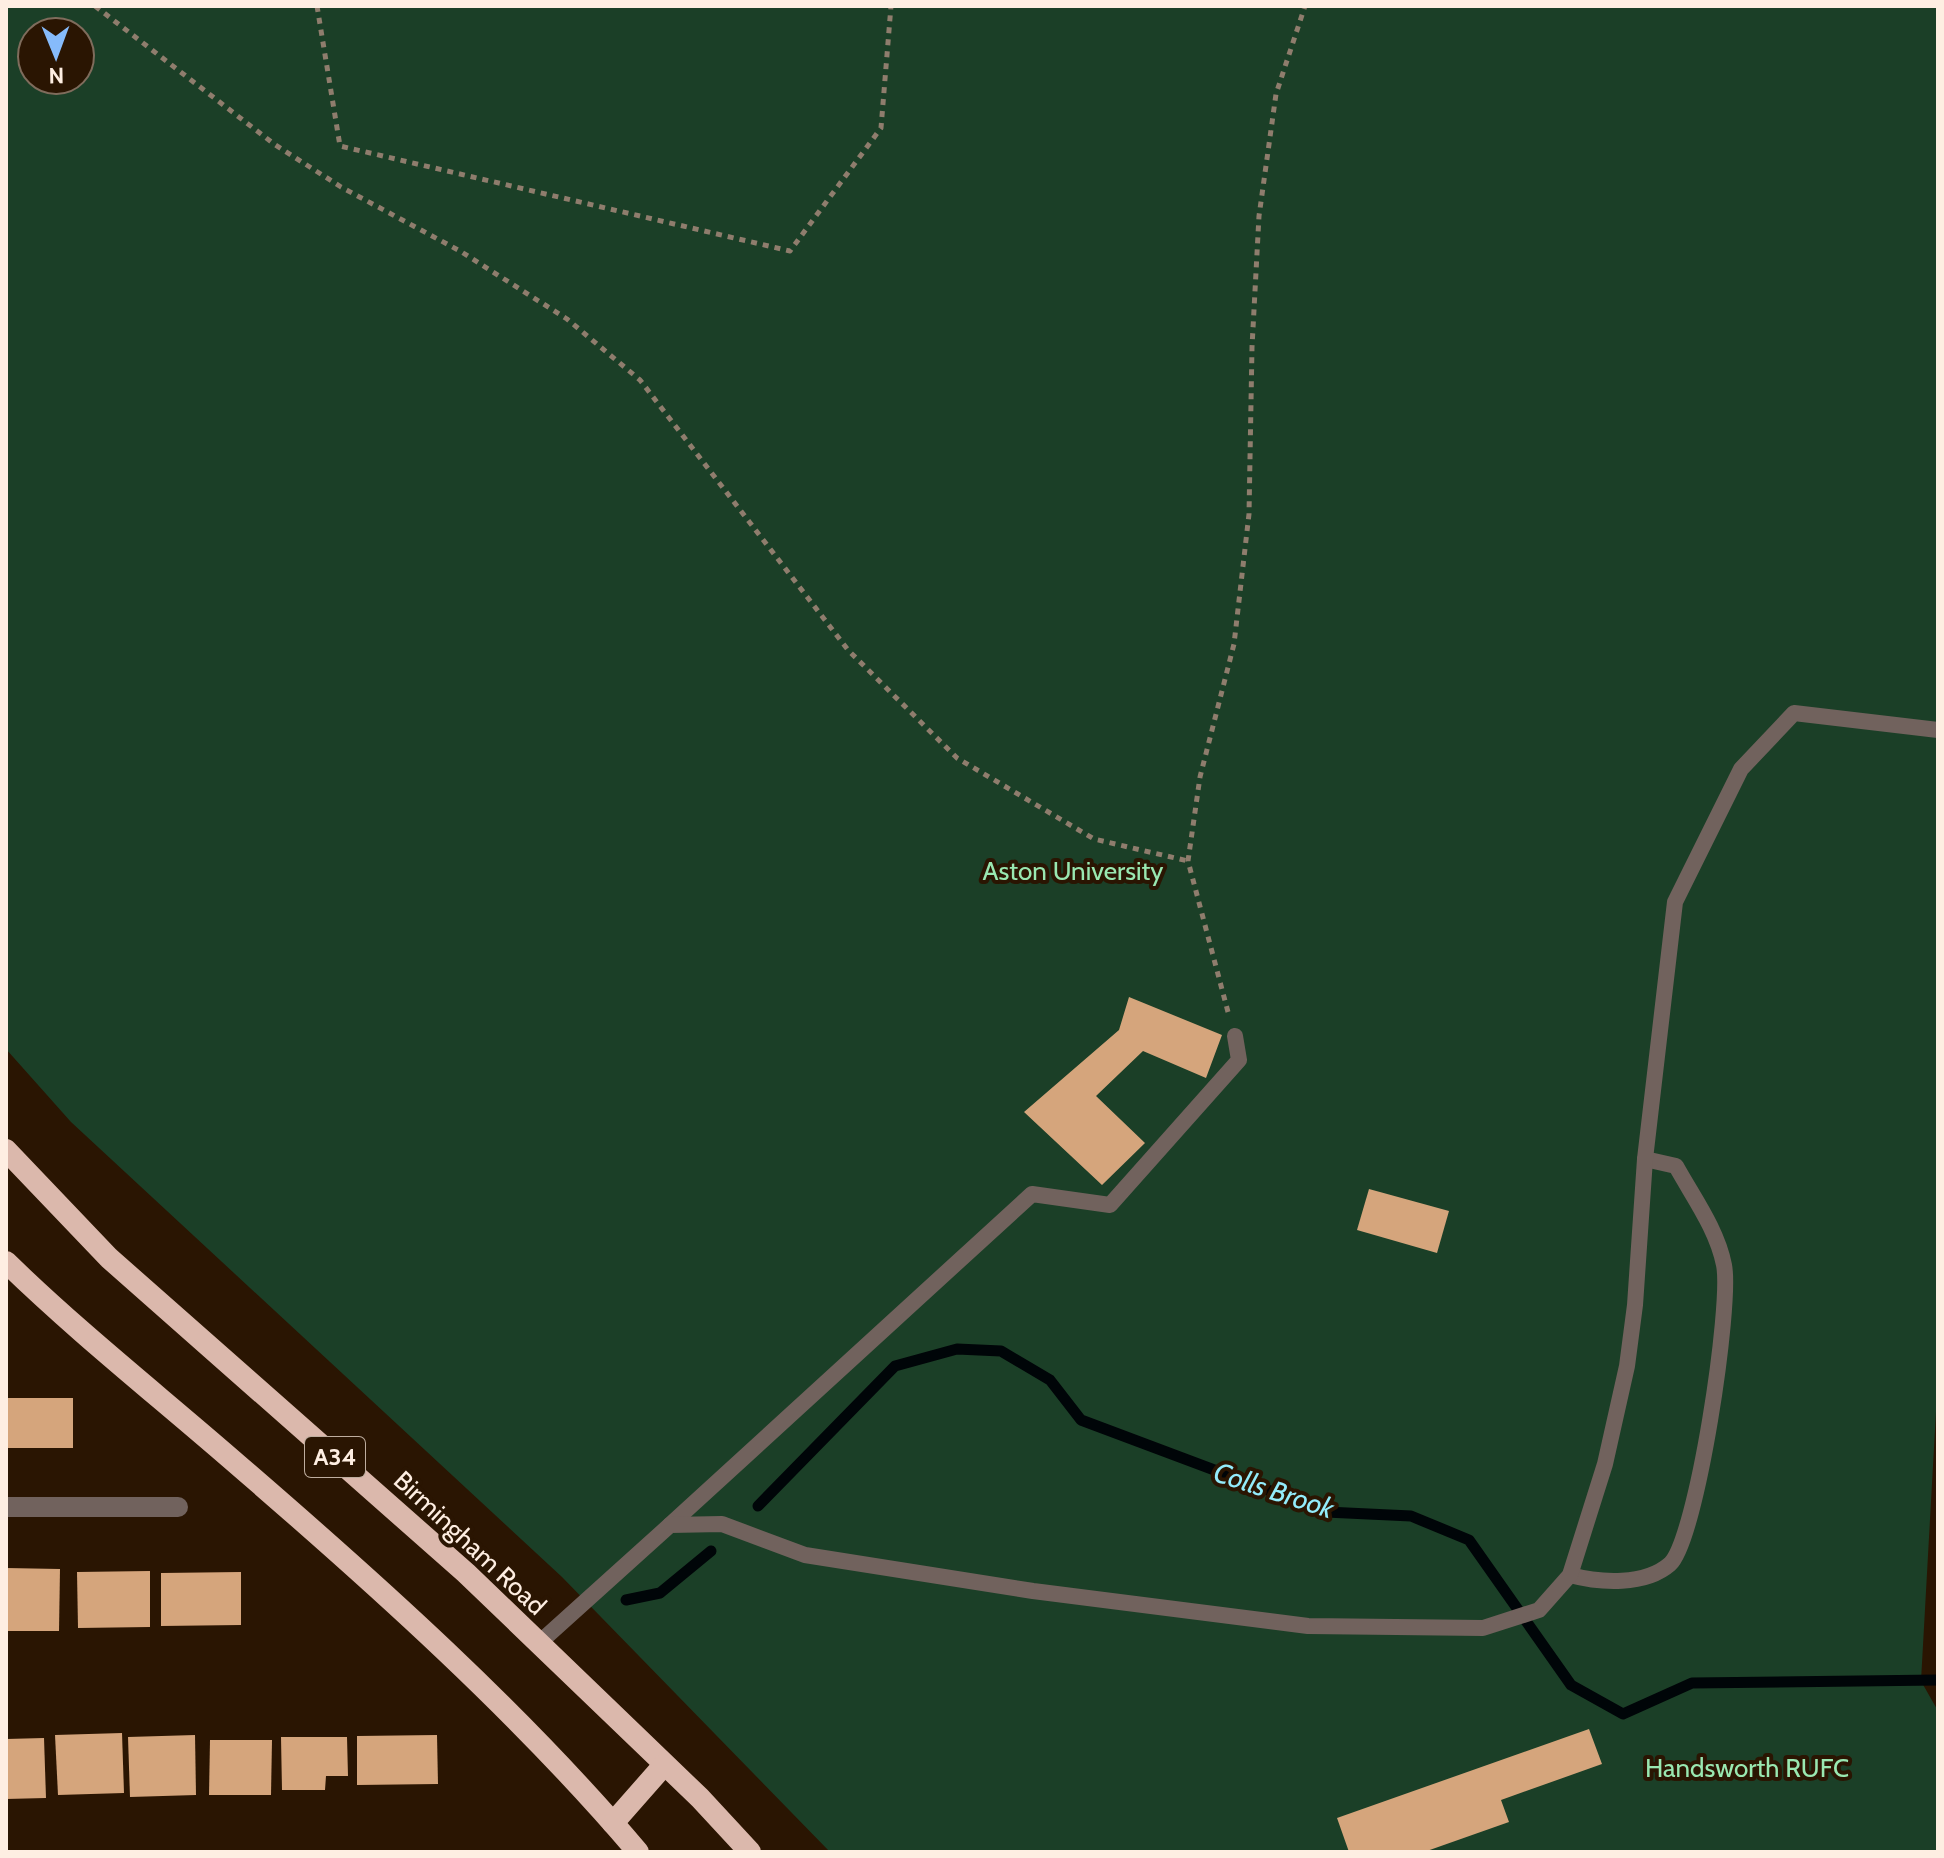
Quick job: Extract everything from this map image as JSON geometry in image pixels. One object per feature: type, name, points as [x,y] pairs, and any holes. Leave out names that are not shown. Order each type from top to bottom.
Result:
[{"type":"highway","name":"Birmingham Road","points":[[6,1150],[109,1258],[466,1573],[750,1852]]},
{"type":"highway","name":"A34","points":[[6,1262],[56,1310],[373,1585],[613,1823],[638,1852]]},
{"type":"highway","points":[[613,1823],[664,1765]]},
{"type":"street","points":[[6,1507],[178,1507]]},
{"type":"lane","points":[[670,1525],[722,1524],[805,1555],[1003,1587],[1308,1626],[1483,1628],[1539,1610],[1570,1575],[1605,1464],[1627,1366],[1645,1159],[1675,902],[1741,769],[1794,713],[1938,730]]},
{"type":"lane","points":[[538,1644],[1032,1194],[1110,1205],[1239,1060],[1235,1036]]},
{"type":"lane","points":[[1570,1575],[1596,1582],[1643,1577],[1672,1563],[1688,1532],[1709,1426],[1725,1267],[1709,1224],[1676,1166],[1645,1159]]},
{"type":"path","points":[[95,6],[118,20],[274,144],[341,187],[460,251],[567,319],[640,380],[848,650],[957,758],[1094,839],[1188,861]]},
{"type":"path","points":[[317,6],[340,146],[790,251],[881,128],[891,6]]},
{"type":"path","points":[[1235,1036],[1188,861],[1200,777],[1234,644],[1245,543],[1259,216],[1274,110],[1305,6]]},
{"type":"green space","name":"Aston University","points":[[6,6],[1938,6],[1938,1376],[1921,1681],[1938,1711],[1938,1852],[830,1852],[562,1577],[71,1122],[6,1049]]},
{"type":"building","points":[[1129,997],[1222,1035],[1206,1078],[1143,1051],[1096,1096],[1145,1143],[1102,1185],[1024,1112],[1119,1030]]},
{"type":"building","points":[[1369,1189],[1449,1211],[1437,1253],[1357,1230]]},
{"type":"building","points":[[6,1398],[73,1398],[73,1448],[6,1448]]},
{"type":"building","points":[[6,1568],[60,1569],[59,1631],[6,1631]]},
{"type":"building","points":[[150,1571],[150,1627],[78,1628],[77,1572]]},
{"type":"building","points":[[241,1572],[241,1625],[161,1626],[161,1573]]},
{"type":"building","points":[[1589,1729],[1602,1764],[1501,1800],[1509,1822],[1424,1852],[1349,1852],[1337,1818]]},
{"type":"building","points":[[122,1733],[124,1793],[58,1795],[55,1735]]},
{"type":"building","points":[[195,1735],[196,1795],[130,1797],[128,1737]]},
{"type":"building","points":[[437,1735],[438,1784],[357,1785],[357,1736]]},
{"type":"building","points":[[281,1737],[347,1737],[348,1776],[326,1776],[325,1790],[282,1790]]},
{"type":"building","points":[[44,1738],[46,1798],[6,1799],[6,1739]]},
{"type":"building","points":[[210,1740],[272,1740],[271,1795],[209,1795]]},
{"type":"waterway","name":"Colls Brook","points":[[758,1506],[895,1366],[957,1349],[1001,1351],[1050,1380],[1081,1420],[1326,1512],[1411,1516],[1469,1540],[1571,1685],[1623,1714],[1692,1683],[1938,1680]]},
{"type":"waterway","name":"Colls Brook","points":[[626,1600],[660,1593],[711,1551]]},
{"type":"park label","name":"Handsworth RUFC","points":[[1747,1768]]}]
